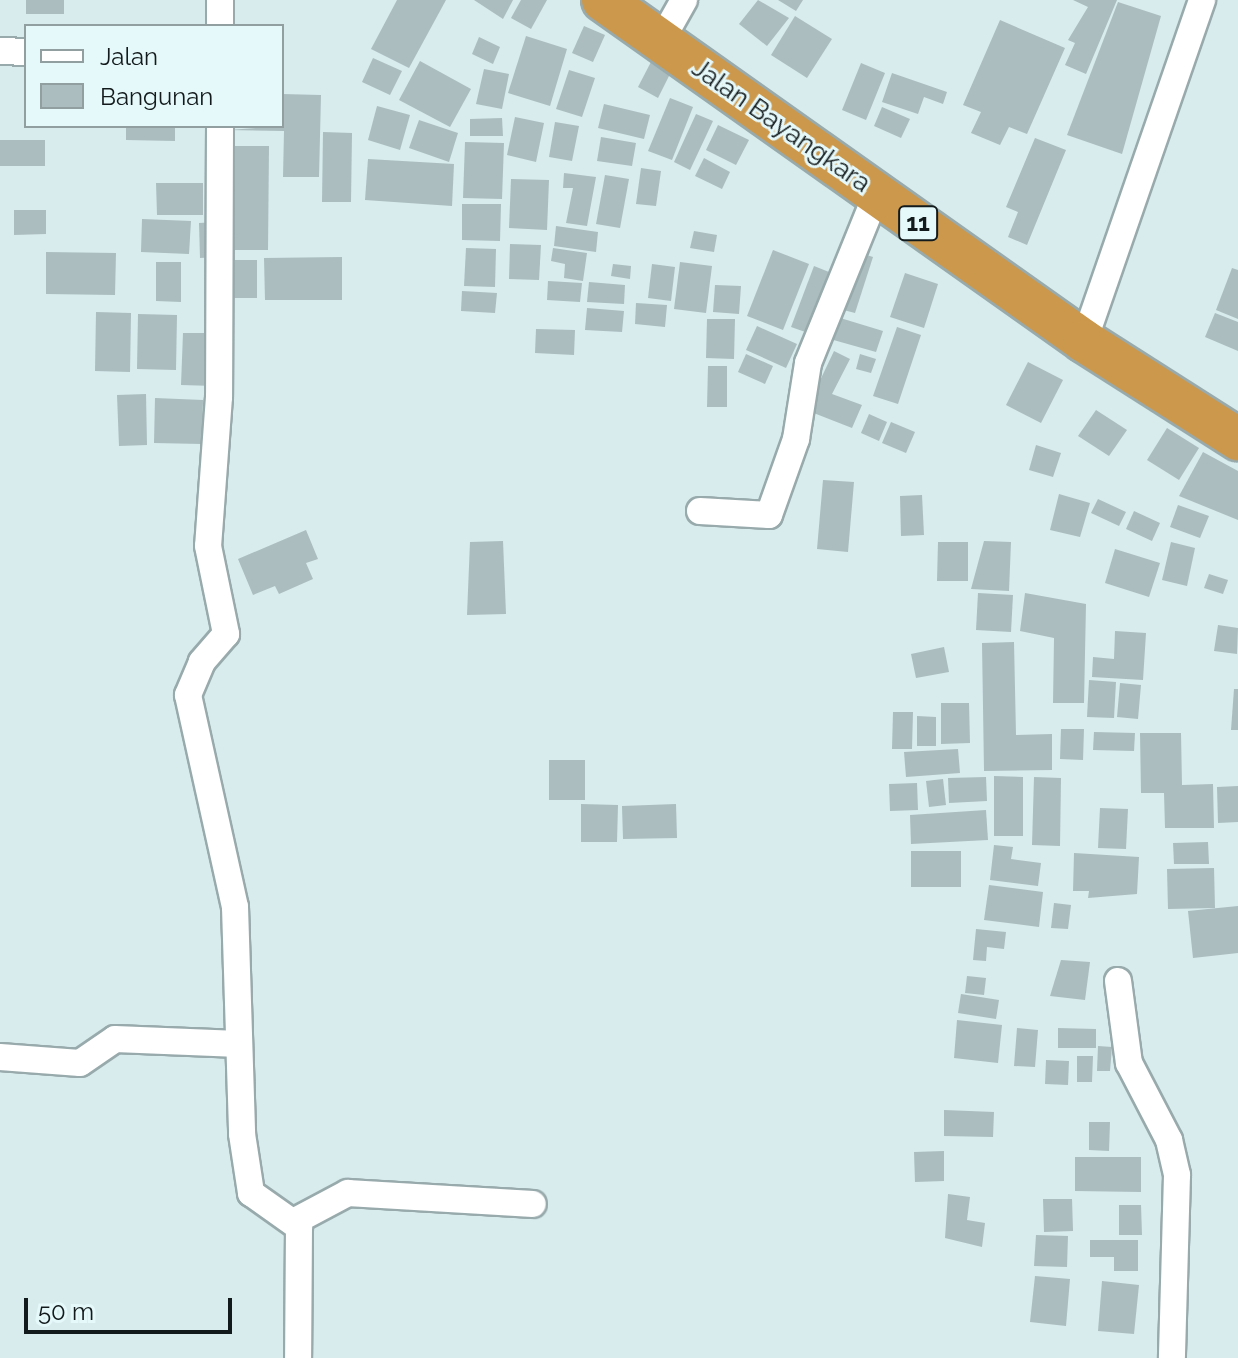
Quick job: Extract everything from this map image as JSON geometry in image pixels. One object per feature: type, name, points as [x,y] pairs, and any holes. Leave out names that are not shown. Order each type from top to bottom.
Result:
[{"type":"highway","name":"Jalan Bayangkara","points":[[603,0],[1084,341],[1238,439]]},
{"type":"street","points":[[220,0],[220,24]]},
{"type":"street","points":[[661,41],[684,0]]},
{"type":"street","points":[[1084,341],[1202,0]]},
{"type":"street","points":[[0,51],[24,52]]},
{"type":"street","points":[[220,128],[219,426],[208,546],[226,634],[202,662],[188,695],[235,907],[239,1044],[251,1193],[257,1204],[297,1220],[348,1193],[533,1204]]},
{"type":"street","points":[[700,511],[769,515],[796,439],[808,363],[877,193]]},
{"type":"street","points":[[1118,981],[1129,1063],[1169,1140],[1177,1175],[1172,1358]]},
{"type":"street","points":[[0,1057],[80,1063],[115,1039],[239,1044]]},
{"type":"street","points":[[297,1220],[298,1358]]},
{"type":"building","points":[[26,0],[64,0],[64,14],[26,14]]},
{"type":"building","points":[[397,0],[446,0],[409,68],[371,49]]},
{"type":"building","points":[[474,0],[513,0],[503,19]]},
{"type":"building","points":[[521,0],[547,0],[531,29],[511,18]]},
{"type":"building","points":[[758,0],[789,18],[767,46],[739,24]]},
{"type":"building","points":[[778,0],[803,0],[796,11]]},
{"type":"building","points":[[1073,0],[1117,0],[1086,74],[1065,65],[1075,43],[1068,40],[1088,7]]},
{"type":"building","points":[[1118,2],[1161,16],[1122,154],[1067,135]]},
{"type":"building","points":[[795,16],[832,39],[807,78],[771,55]]},
{"type":"building","points":[[1000,20],[1065,48],[1027,134],[1009,127],[1000,145],[971,133],[981,112],[963,105]]},
{"type":"building","points":[[584,26],[605,35],[593,62],[572,53]]},
{"type":"building","points":[[526,36],[567,49],[550,106],[508,93]]},
{"type":"building","points":[[479,37],[500,47],[493,64],[472,54]]},
{"type":"building","points":[[373,58],[402,71],[390,95],[362,82]]},
{"type":"building","points":[[652,60],[672,70],[658,98],[638,87]]},
{"type":"building","points":[[420,61],[471,89],[450,127],[399,100]]},
{"type":"building","points":[[861,63],[885,73],[866,120],[842,110]]},
{"type":"building","points":[[484,69],[509,74],[502,109],[476,104]]},
{"type":"building","points":[[569,70],[595,78],[582,117],[556,109]]},
{"type":"building","points":[[892,73],[947,92],[943,104],[924,97],[918,114],[882,102]]},
{"type":"building","points":[[284,94],[321,95],[319,177],[283,177],[284,131],[228,130],[284,128]]},
{"type":"building","points":[[670,98],[693,107],[672,160],[648,151]]},
{"type":"building","points":[[604,104],[650,115],[644,139],[598,128]]},
{"type":"building","points":[[377,106],[410,115],[400,150],[368,140]]},
{"type":"building","points":[[882,107],[910,119],[901,138],[874,126]]},
{"type":"building","points":[[696,114],[713,121],[690,170],[674,162]]},
{"type":"building","points":[[515,117],[544,123],[536,162],[507,155]]},
{"type":"building","points":[[502,118],[503,136],[470,136],[470,119]]},
{"type":"building","points":[[419,120],[458,133],[449,162],[409,148]]},
{"type":"building","points":[[555,122],[579,126],[572,161],[549,157]]},
{"type":"building","points":[[718,125],[749,140],[736,165],[706,150]]},
{"type":"building","points":[[126,128],[175,128],[175,141],[126,140]]},
{"type":"building","points":[[323,132],[352,133],[351,202],[322,202]]},
{"type":"building","points":[[601,137],[636,143],[632,166],[597,161]]},
{"type":"building","points":[[1035,138],[1066,150],[1027,245],[1008,237],[1018,212],[1006,207]]},
{"type":"building","points":[[0,140],[45,140],[45,166],[0,166]]},
{"type":"building","points":[[465,142],[504,143],[502,199],[463,198]]},
{"type":"building","points":[[229,146],[269,146],[268,250],[229,250]]},
{"type":"building","points":[[704,158],[730,172],[722,189],[695,176]]},
{"type":"building","points":[[368,159],[454,164],[452,206],[365,200]]},
{"type":"building","points":[[641,168],[661,171],[656,206],[636,204]]},
{"type":"building","points":[[564,173],[596,177],[587,226],[566,223],[573,188],[563,188]]},
{"type":"building","points":[[605,175],[629,179],[620,228],[596,224]]},
{"type":"building","points":[[511,179],[549,180],[547,230],[509,228]]},
{"type":"building","points":[[156,183],[203,183],[203,215],[157,215]]},
{"type":"building","points":[[462,204],[501,204],[500,241],[462,240]]},
{"type":"building","points":[[14,210],[46,210],[46,234],[14,235]]},
{"type":"building","points":[[142,219],[191,221],[189,254],[141,252]]},
{"type":"building","points":[[216,222],[217,257],[200,258],[199,223]]},
{"type":"building","points":[[556,226],[598,232],[596,252],[554,246]]},
{"type":"building","points":[[694,231],[717,235],[714,252],[690,248]]},
{"type":"building","points":[[510,244],[541,245],[539,280],[509,279]]},
{"type":"building","points":[[466,248],[496,249],[495,287],[464,286]]},
{"type":"building","points":[[553,248],[587,253],[583,281],[564,278],[565,264],[551,261]]},
{"type":"building","points":[[773,250],[809,264],[783,330],[747,316]]},
{"type":"building","points":[[854,251],[873,257],[855,313],[836,308]]},
{"type":"building","points":[[46,252],[116,253],[115,295],[46,294]]},
{"type":"building","points":[[342,257],[342,300],[265,300],[264,258]]},
{"type":"building","points":[[230,260],[257,260],[257,298],[230,298]]},
{"type":"building","points":[[156,262],[181,262],[181,302],[156,301]]},
{"type":"building","points":[[680,262],[712,266],[706,313],[674,309]]},
{"type":"building","points":[[613,264],[631,266],[630,279],[611,276]]},
{"type":"building","points":[[652,264],[675,267],[671,301],[648,298]]},
{"type":"building","points":[[814,266],[834,274],[811,334],[791,327]]},
{"type":"building","points":[[1232,268],[1238,270],[1238,319],[1216,310]]},
{"type":"building","points":[[905,273],[938,284],[924,328],[890,317]]},
{"type":"building","points":[[548,281],[582,283],[580,302],[547,300]]},
{"type":"building","points":[[589,282],[625,285],[624,304],[587,302]]},
{"type":"building","points":[[715,285],[741,286],[739,314],[713,312]]},
{"type":"building","points":[[462,291],[497,293],[495,313],[461,311]]},
{"type":"building","points":[[636,303],[667,305],[665,327],[635,324]]},
{"type":"building","points":[[587,308],[624,311],[622,332],[585,330]]},
{"type":"building","points":[[96,312],[131,313],[130,372],[95,371]]},
{"type":"building","points":[[1215,313],[1238,322],[1238,351],[1205,337]]},
{"type":"building","points":[[138,314],[177,315],[176,370],[137,369]]},
{"type":"building","points":[[837,317],[883,331],[876,352],[830,339]]},
{"type":"building","points":[[707,319],[735,319],[734,359],[706,358]]},
{"type":"building","points":[[757,326],[797,344],[786,368],[746,350]]},
{"type":"building","points":[[897,327],[921,335],[898,404],[873,396]]},
{"type":"building","points":[[536,329],[575,330],[574,355],[535,353]]},
{"type":"building","points":[[183,333],[216,333],[214,386],[181,385]]},
{"type":"building","points":[[834,351],[850,359],[832,394],[862,405],[852,428],[806,410]]},
{"type":"building","points":[[746,354],[773,366],[765,384],[738,372]]},
{"type":"building","points":[[860,354],[876,359],[871,373],[856,369]]},
{"type":"building","points":[[1028,362],[1063,380],[1041,423],[1006,405]]},
{"type":"building","points":[[708,366],[727,366],[727,407],[707,407]]},
{"type":"building","points":[[146,394],[147,445],[119,446],[117,395]]},
{"type":"building","points":[[155,398],[203,400],[202,444],[154,443]]},
{"type":"building","points":[[1096,410],[1127,430],[1109,456],[1078,436]]},
{"type":"building","points":[[869,414],[887,422],[879,441],[861,433]]},
{"type":"building","points":[[891,422],[915,432],[906,453],[882,443]]},
{"type":"building","points":[[1167,428],[1199,448],[1179,480],[1147,460]]},
{"type":"building","points":[[1036,445],[1061,453],[1053,477],[1029,470]]},
{"type":"building","points":[[1203,452],[1238,471],[1238,520],[1179,496]]},
{"type":"building","points":[[823,480],[854,482],[848,552],[817,549]]},
{"type":"building","points":[[1059,494],[1090,503],[1080,537],[1050,530]]},
{"type":"building","points":[[922,495],[924,535],[901,536],[900,496]]},
{"type":"building","points":[[1098,499],[1126,512],[1119,526],[1091,513]]},
{"type":"building","points":[[1178,505],[1209,516],[1200,538],[1170,527]]},
{"type":"building","points":[[1134,511],[1160,523],[1152,541],[1126,529]]},
{"type":"building","points":[[306,530],[318,559],[306,563],[313,579],[279,594],[275,586],[253,595],[238,559]]},
{"type":"building","points":[[503,541],[506,614],[467,615],[470,542]]},
{"type":"building","points":[[984,541],[1011,542],[1009,591],[971,589]]},
{"type":"building","points":[[938,542],[968,542],[968,581],[937,581]]},
{"type":"building","points":[[1171,542],[1195,548],[1187,586],[1162,580]]},
{"type":"building","points":[[1115,549],[1160,563],[1149,597],[1105,583]]},
{"type":"building","points":[[1209,574],[1228,580],[1223,594],[1204,588]]},
{"type":"building","points":[[978,593],[1013,595],[1011,632],[976,630]]},
{"type":"building","points":[[1025,593],[1086,604],[1084,703],[1053,703],[1054,638],[1020,631]]},
{"type":"building","points":[[1218,625],[1238,628],[1237,654],[1214,651]]},
{"type":"building","points":[[1115,631],[1146,633],[1143,680],[1092,677],[1093,657],[1114,659]]},
{"type":"building","points":[[1014,642],[1016,735],[1052,734],[1052,770],[984,771],[982,643]]},
{"type":"building","points":[[944,647],[949,672],[916,678],[911,654]]},
{"type":"building","points":[[1089,680],[1116,682],[1114,718],[1087,717]]},
{"type":"building","points":[[1120,683],[1141,685],[1138,719],[1117,717]]},
{"type":"building","points":[[1234,689],[1238,689],[1238,730],[1231,730]]},
{"type":"building","points":[[941,703],[969,703],[970,743],[941,744]]},
{"type":"building","points":[[893,712],[913,712],[912,749],[892,749]]},
{"type":"building","points":[[917,716],[936,717],[936,746],[917,746]]},
{"type":"building","points":[[1061,729],[1084,729],[1083,760],[1060,759]]},
{"type":"building","points":[[1094,732],[1135,733],[1134,751],[1093,750]]},
{"type":"building","points":[[1140,733],[1181,733],[1182,785],[1213,784],[1214,828],[1165,828],[1164,793],[1141,793]]},
{"type":"building","points":[[958,749],[960,773],[906,777],[904,752]]},
{"type":"building","points":[[549,760],[585,760],[585,800],[549,800]]},
{"type":"building","points":[[994,776],[1023,777],[1023,836],[994,836]]},
{"type":"building","points":[[986,777],[987,801],[949,803],[948,778]]},
{"type":"building","points":[[1034,777],[1061,778],[1060,846],[1032,845]]},
{"type":"building","points":[[943,779],[946,805],[929,807],[926,781]]},
{"type":"building","points":[[917,783],[918,810],[890,811],[889,784]]},
{"type":"building","points":[[1238,786],[1238,822],[1218,823],[1217,787]]},
{"type":"building","points":[[581,804],[618,805],[617,842],[581,842]]},
{"type":"building","points":[[676,804],[677,838],[623,839],[622,806]]},
{"type":"building","points":[[1100,808],[1128,809],[1126,849],[1098,848]]},
{"type":"building","points":[[986,810],[988,840],[911,844],[910,815]]},
{"type":"building","points":[[1208,842],[1209,864],[1174,864],[1173,843]]},
{"type":"building","points":[[994,845],[1013,847],[1011,859],[1041,863],[1038,886],[990,880]]},
{"type":"building","points":[[911,851],[961,851],[961,887],[911,887]]},
{"type":"building","points":[[1074,853],[1139,857],[1137,894],[1088,898],[1089,891],[1073,891]]},
{"type":"building","points":[[1214,868],[1215,908],[1168,909],[1167,869]]},
{"type":"building","points":[[989,885],[1043,892],[1039,927],[984,920]]},
{"type":"building","points":[[1054,903],[1071,905],[1068,929],[1051,928]]},
{"type":"building","points":[[1238,906],[1238,953],[1193,958],[1188,911]]},
{"type":"building","points":[[976,929],[1006,932],[1004,949],[987,947],[986,961],[973,960]]},
{"type":"building","points":[[1061,960],[1090,962],[1085,1000],[1050,996]]},
{"type":"building","points":[[967,976],[986,978],[984,995],[965,993]]},
{"type":"building","points":[[961,994],[999,1000],[996,1019],[958,1013]]},
{"type":"building","points":[[957,1020],[1002,1025],[998,1063],[954,1058]]},
{"type":"building","points":[[1017,1028],[1038,1030],[1035,1067],[1014,1066]]},
{"type":"building","points":[[1058,1028],[1096,1029],[1096,1048],[1058,1048]]},
{"type":"building","points":[[1098,1046],[1112,1047],[1110,1071],[1097,1071]]},
{"type":"building","points":[[1077,1056],[1093,1056],[1092,1082],[1077,1082]]},
{"type":"building","points":[[1046,1060],[1069,1061],[1068,1085],[1045,1084]]},
{"type":"building","points":[[944,1110],[994,1112],[993,1137],[944,1136]]},
{"type":"building","points":[[1089,1122],[1110,1122],[1109,1151],[1089,1150]]},
{"type":"building","points":[[944,1151],[944,1181],[915,1182],[914,1152]]},
{"type":"building","points":[[1075,1157],[1141,1157],[1141,1192],[1075,1191]]},
{"type":"building","points":[[948,1194],[970,1197],[967,1220],[985,1223],[982,1247],[945,1238]]},
{"type":"building","points":[[1043,1199],[1072,1199],[1073,1231],[1044,1232]]},
{"type":"building","points":[[1119,1205],[1141,1205],[1142,1235],[1119,1235]]},
{"type":"building","points":[[1036,1235],[1068,1236],[1067,1267],[1034,1266]]},
{"type":"building","points":[[1090,1240],[1138,1240],[1138,1271],[1114,1271],[1114,1257],[1090,1257]]},
{"type":"building","points":[[1035,1276],[1070,1279],[1066,1326],[1030,1322]]},
{"type":"building","points":[[1102,1281],[1139,1285],[1134,1334],[1098,1331]]}]
